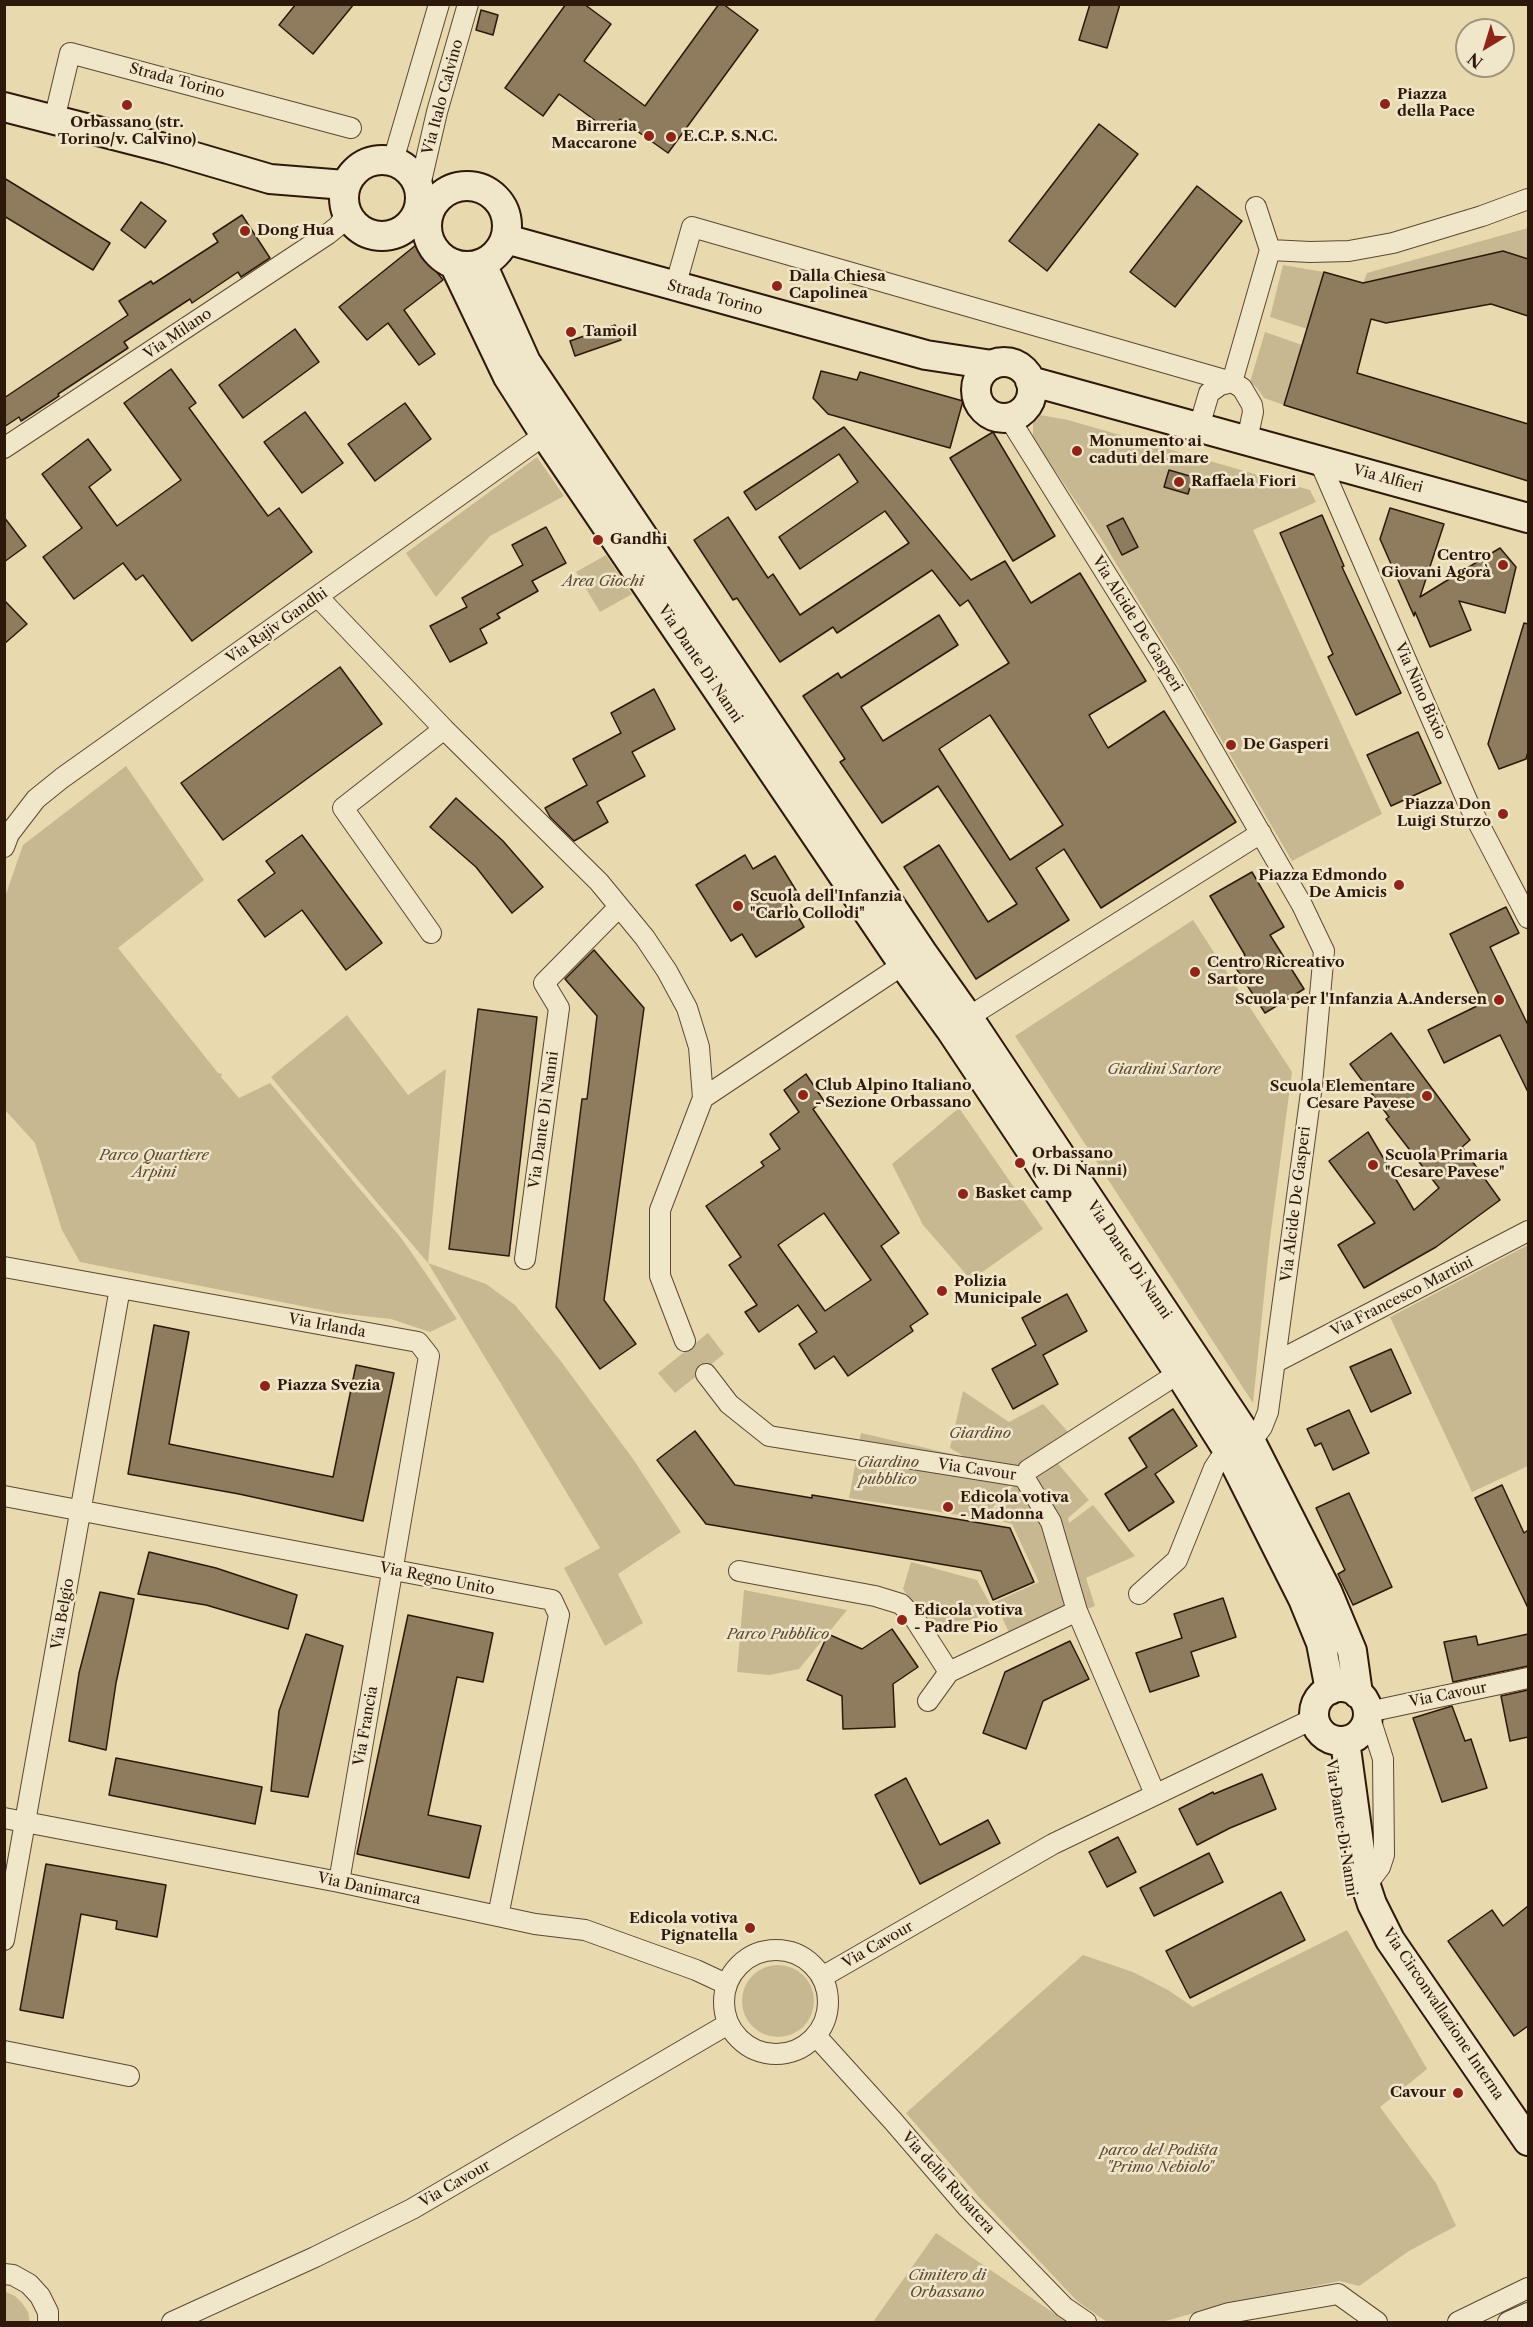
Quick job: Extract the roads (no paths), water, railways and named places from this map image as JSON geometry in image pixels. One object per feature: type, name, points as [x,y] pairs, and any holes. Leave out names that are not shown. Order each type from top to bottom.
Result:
[{"type":"street","name":"Via Italo Calvino","points":[[391,161],[439,4]]},
{"type":"street","name":"Via Italo Calvino","points":[[430,194],[437,112],[468,4]]},
{"type":"street","name":"Strada Torino","points":[[54,120],[70,53],[351,128]]},
{"type":"street","points":[[4,108],[168,149],[270,178],[345,185]]},
{"type":"street","points":[[418,228],[387,236],[372,236],[356,227],[347,214],[343,198],[345,185],[355,170],[364,163],[377,160],[391,161],[398,163],[411,173],[430,194]]},
{"type":"street","points":[[463,186],[485,190],[498,200],[507,218],[506,239],[498,252],[482,264],[464,266],[454,264],[435,250],[418,228],[418,212],[430,194],[463,186]]},
{"type":"street","points":[[1269,250],[1349,251],[1393,243],[1482,216],[1528,199]]},
{"type":"street","points":[[1232,382],[1269,250],[1257,207]]},
{"type":"street","name":"Via Milano","points":[[4,448],[328,234],[347,214]]},
{"type":"street","points":[[675,287],[693,227],[898,288],[1232,382],[1242,388],[1252,405],[1253,412],[1247,440]]},
{"type":"street","name":"Strada Torino","points":[[506,239],[926,355],[992,365]]},
{"type":"street","name":"Via Dante Di Nanni","points":[[454,264],[508,377],[555,427],[959,1023],[1241,1448],[1327,1591],[1352,1651],[1368,1719],[1362,1731],[1351,1739],[1328,1732],[1349,1896],[1367,1924],[1390,1940]]},
{"type":"street","name":"Via Dante Di Nanni","points":[[482,264],[555,427]]},
{"type":"street","name":"Strada Torino","points":[[926,355],[976,391]]},
{"type":"street","points":[[1015,364],[1023,370],[1030,381],[1032,393],[1027,406],[1019,414],[1009,418],[999,417],[987,412],[979,402],[976,391],[980,378],[992,365],[1015,364]]},
{"type":"street","name":"Via Alfieri","points":[[1030,381],[1528,519]]},
{"type":"street","points":[[1199,427],[1209,393],[1220,385],[1232,382]]},
{"type":"street","name":"Via Alcide De Gasperi","points":[[1009,418],[1168,673],[1302,905],[1324,951],[1312,1085],[1268,1412],[1263,1427],[1241,1448]]},
{"type":"street","name":"Via Rajiv Gandhi","points":[[4,847],[9,834],[36,799],[62,778],[555,427]]},
{"type":"street","name":"Via Nino Bixio","points":[[1319,460],[1469,805],[1528,918]]},
{"type":"street","points":[[318,597],[444,729],[598,882],[645,938],[668,971],[687,1008],[699,1047],[703,1098],[660,1210],[660,1276],[685,1341]]},
{"type":"street","points":[[431,933],[343,808],[444,729]]},
{"type":"street","points":[[959,1023],[1261,833]]},
{"type":"street","name":"Via Dante Di Nanni","points":[[525,1259],[560,1008],[544,984],[619,908]]},
{"type":"street","points":[[703,1098],[913,958]]},
{"type":"street","name":"Via Dante Di Nanni","points":[[959,1023],[1179,1373],[1241,1448],[1321,1643],[1330,1690]]},
{"type":"street","name":"Via Francesco Martini","points":[[1276,1362],[1528,1231]]},
{"type":"street","name":"Via Irlanda","points":[[4,1267],[418,1342],[429,1356],[393,1570]]},
{"type":"street","name":"Via Belgio","points":[[4,1940],[120,1288]]},
{"type":"street","points":[[1028,1470],[1179,1373]]},
{"type":"street","name":"Via Cavour","points":[[706,1374],[729,1404],[769,1436],[1024,1477],[1051,1522],[1077,1611],[1155,1794]]},
{"type":"street","points":[[1139,1594],[1177,1560],[1214,1468],[1220,1459],[1241,1448]]},
{"type":"street","name":"Via Regno Unito","points":[[4,1496],[552,1600],[559,1615],[498,1916]]},
{"type":"street","name":"Via Francia","points":[[339,1882],[393,1570]]},
{"type":"street","points":[[739,1571],[875,1596],[901,1604],[915,1619],[949,1672]]},
{"type":"street","points":[[928,1701],[949,1672],[1077,1611]]},
{"type":"street","name":"Via Cavour","points":[[1363,1703],[1528,1678]]},
{"type":"street","points":[[1328,1732],[1317,1702],[1330,1690],[1343,1688],[1363,1703]]},
{"type":"street","name":"Via Dante Di Nanni","points":[[1363,1703],[1383,1759],[1384,1855],[1380,1867],[1365,1887]]},
{"type":"street","name":"Via Cavour","points":[[822,1977],[1053,1844],[1155,1794],[1328,1732]]},
{"type":"street","name":"Via Circonvallazione Interna","points":[[1328,1732],[1365,1887],[1390,1940],[1528,2140]]},
{"type":"street","name":"Via Danimarca","points":[[4,1818],[339,1882],[535,1924],[585,1930],[696,1970],[726,1984]]},
{"type":"street","points":[[780,1950],[797,1954],[811,1964],[822,1977],[827,1992],[828,2008],[824,2023],[816,2036],[803,2048],[786,2054],[769,2054],[752,2049],[738,2039],[728,2024],[723,1998],[726,1984],[734,1969],[747,1958],[763,1951],[780,1950]]},
{"type":"street","name":"Via Cavour","points":[[172,2322],[294,2267],[412,2209],[728,2024]]},
{"type":"street","name":"Via della Rubatera","points":[[816,2036],[967,2207],[1064,2307],[1086,2322]]},
{"type":"street","points":[[4,2051],[129,2076]]},
{"type":"street","points":[[4,2274],[13,2275],[29,2284],[40,2296],[48,2312],[48,2322]]},
{"type":"street","points":[[1458,2322],[1528,2288]]},
{"type":"street","points":[[1200,2322],[1229,2313],[1338,2295],[1377,2322]]},
{"type":"street","points":[[1508,2322],[1528,2313]]},
{"type":"place","name":"Piazza della Pace","points":[[1385,104]]},
{"type":"place","name":"Orbassano (str. Torino/v. Calvino)","points":[[127,105]]},
{"type":"place","name":"Birreria Maccarone","points":[[649,136]]},
{"type":"place","name":"E.C.P. S.N.C.","points":[[671,137]]},
{"type":"place","name":"Dong Hua","points":[[245,231]]},
{"type":"place","name":"Dalla Chiesa Capolinea","points":[[777,286]]},
{"type":"place","name":"Tamoil","points":[[571,332]]},
{"type":"place","name":"Monumento ai caduti del mare","points":[[1077,451]]},
{"type":"place","name":"Raffaela Fiori","points":[[1179,482]]},
{"type":"place","name":"Gandhi","points":[[598,540]]},
{"type":"place","name":"Centro Giovani Agorà","points":[[1503,565]]},
{"type":"place","name":"De Gasperi","points":[[1231,745]]},
{"type":"place","name":"Piazza Don Luigi Sturzo","points":[[1503,814]]},
{"type":"place","name":"Piazza Edmondo De Amicis","points":[[1399,885]]},
{"type":"place","name":"Scuola dell'Infanzia \"Carlo Collodi\"","points":[[738,906]]},
{"type":"place","name":"Centro Ricreativo Sartore","points":[[1195,972]]},
{"type":"place","name":"Scuola per l'Infanzia A.Andersen","points":[[1499,1000]]},
{"type":"place","name":"Club Alpino Italiano - Sezione Orbassano","points":[[803,1095]]},
{"type":"place","name":"Scuola Elementare Cesare Pavese","points":[[1427,1096]]},
{"type":"place","name":"Orbassano (v. Di Nanni)","points":[[1020,1163]]},
{"type":"place","name":"Scuola Primaria \"Cesare Pavese\"","points":[[1373,1165]]},
{"type":"place","name":"Basket camp","points":[[963,1194]]},
{"type":"place","name":"Polizia Municipale","points":[[942,1291]]},
{"type":"place","name":"Piazza Svezia","points":[[265,1386]]},
{"type":"place","name":"Edicola votiva - Madonna","points":[[948,1507]]},
{"type":"place","name":"Edicola votiva - Padre Pio","points":[[902,1620]]},
{"type":"place","name":"Edicola votiva Pignatella","points":[[750,1928]]},
{"type":"place","name":"Cavour","points":[[1458,2093]]},
{"type":"park label","name":"Area Giochi","points":[[603,582]]},
{"type":"park label","name":"Giardini Sartore","points":[[1164,1070]]},
{"type":"park label","name":"Parco Quartiere Arpini","points":[[154,1164]]},
{"type":"park label","name":"Giardino","points":[[980,1434]]},
{"type":"park label","name":"Giardino pubblico","points":[[888,1472]]},
{"type":"park label","name":"Parco Pubblico","points":[[778,1635]]},
{"type":"park label","name":"parco del Podista \"Primo Nebiolo\"","points":[[1159,2160]]},
{"type":"park label","name":"Cimitero di Orbassano","points":[[947,2284]]}]
